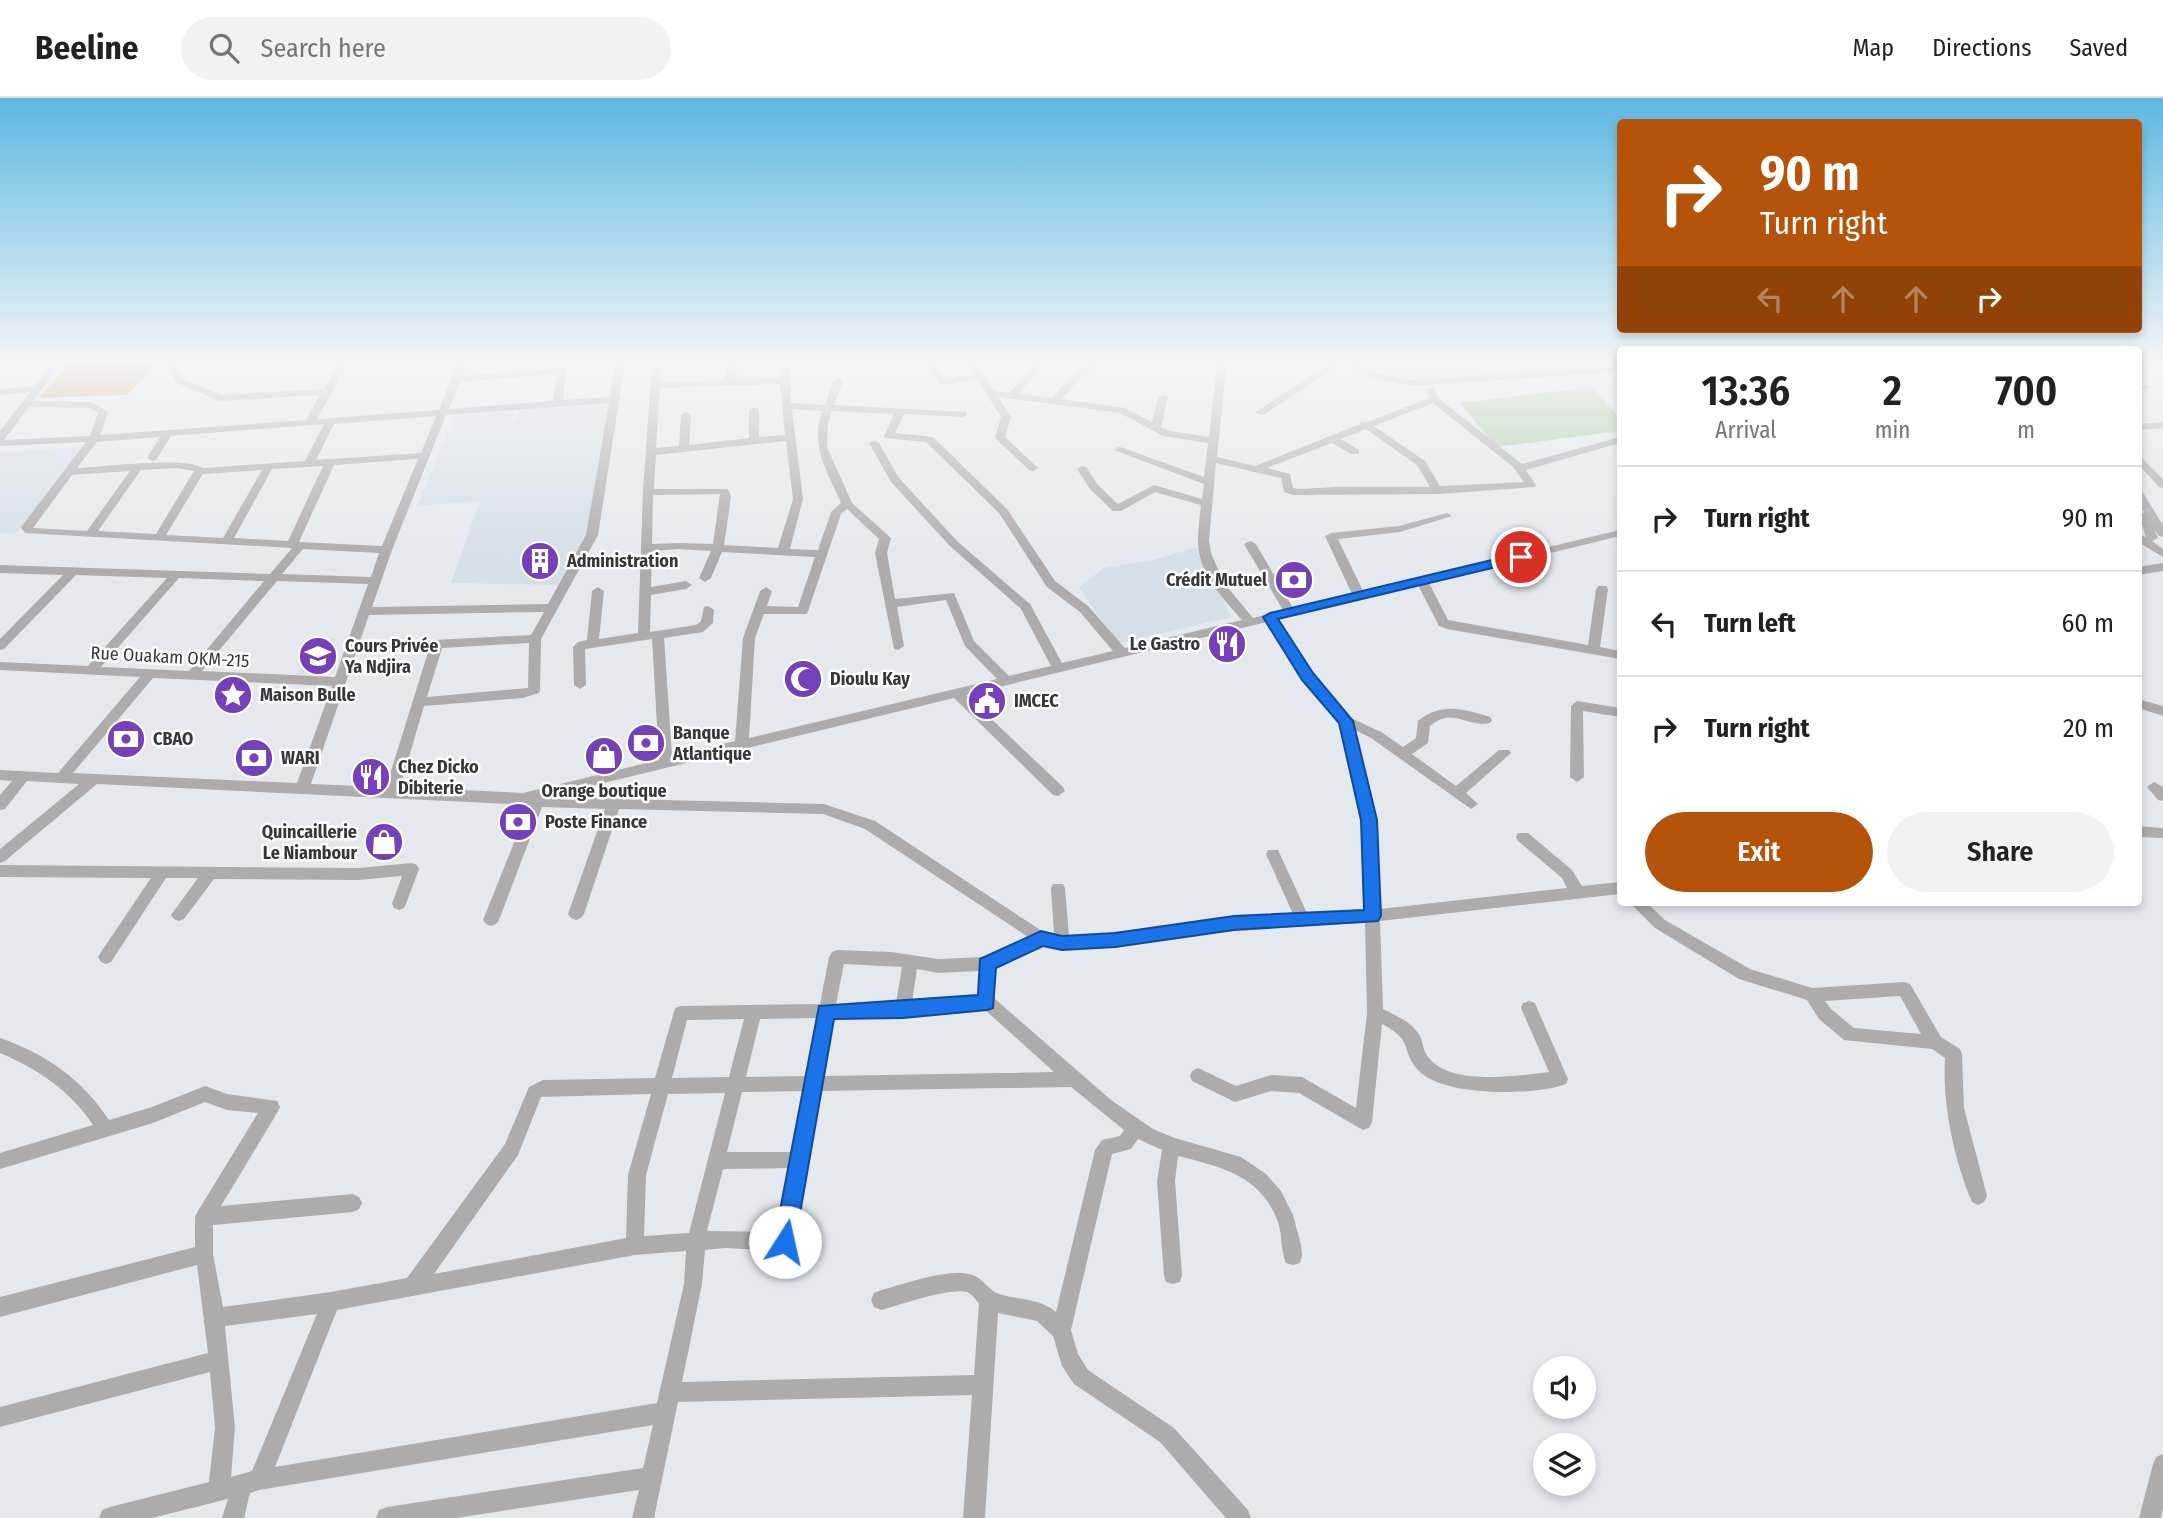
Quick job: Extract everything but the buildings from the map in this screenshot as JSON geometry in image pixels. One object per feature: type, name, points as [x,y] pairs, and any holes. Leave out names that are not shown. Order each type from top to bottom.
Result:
[{"type":"street","points":[[98,428],[94,439],[27,530],[386,550]]},
{"type":"street","points":[[0,441],[94,439],[229,428]]},
{"type":"street","points":[[309,463],[327,428]]},
{"type":"street","points":[[302,789],[374,582],[435,428]]},
{"type":"street","points":[[419,702],[523,694],[534,690],[535,639],[592,535],[611,428]]},
{"type":"street","points":[[653,428],[648,492],[646,592],[667,762]]},
{"type":"street","points":[[684,448],[685,428]]},
{"type":"street","points":[[754,428],[754,441]]},
{"type":"street","points":[[783,552],[797,499],[790,428]]},
{"type":"street","points":[[824,428],[822,447],[847,504],[885,538],[881,553],[898,646]]},
{"type":"street","points":[[892,428],[889,436],[929,439],[1003,511],[1051,583],[1084,609],[1121,652]]},
{"type":"street","points":[[1003,428],[1000,438],[1033,468]]},
{"type":"street","points":[[1216,428],[1203,541],[1205,560],[1216,584],[1250,622]]},
{"type":"street","points":[[1256,469],[1355,428]]},
{"type":"street","points":[[1371,428],[1421,463],[1438,491]]},
{"type":"street","points":[[1213,459],[1286,476],[1290,492],[1438,491],[1531,485],[1520,468],[1471,428]]},
{"type":"street","points":[[1155,429],[1215,441]]},
{"type":"street","points":[[152,458],[168,433]]},
{"type":"street","points":[[651,452],[791,437]]},
{"type":"street","points":[[1332,438],[1355,452]]},
{"type":"street","points":[[1520,468],[1617,441]]},
{"type":"street","points":[[874,443],[903,489],[954,544],[1026,607],[1058,668]]},
{"type":"street","points":[[1119,450],[1210,483]]},
{"type":"street","points":[[199,471],[423,456]]},
{"type":"street","points":[[192,675],[273,578],[296,545],[330,462]]},
{"type":"street","points":[[2142,462],[2163,485]]},
{"type":"street","points":[[69,472],[188,466],[197,467],[199,471]]},
{"type":"street","points":[[226,541],[269,466]]},
{"type":"street","points":[[90,534],[138,467]]},
{"type":"street","points":[[1082,470],[1094,487],[1117,509],[1153,488],[1208,504]]},
{"type":"street","points":[[159,538],[199,471]]},
{"type":"street","points":[[648,492],[724,491],[726,498],[718,547],[705,578]]},
{"type":"street","points":[[760,610],[803,611],[836,512],[847,504]]},
{"type":"street","points":[[2160,506],[2143,505],[2153,538],[2153,550],[2163,554]]},
{"type":"street","points":[[1359,596],[1331,536],[1392,530],[1447,516]]},
{"type":"street","points":[[521,798],[1617,534]]},
{"type":"street","points":[[1250,544],[1290,612]]},
{"type":"street","points":[[647,548],[718,547],[822,554]]},
{"type":"street","points":[[2142,571],[2163,568]]},
{"type":"street","points":[[0,569],[374,582]]},
{"type":"street","points":[[0,646],[73,571]]},
{"type":"street","points":[[91,670],[176,575]]},
{"type":"street","points":[[1422,581],[1443,623],[1617,654]]},
{"type":"street","points":[[646,592],[686,585]]},
{"type":"street","points":[[1593,650],[1602,589]]},
{"type":"street","points":[[741,743],[749,638],[766,590]]},
{"type":"street","points":[[593,641],[598,591]]},
{"type":"street","points":[[890,604],[950,596],[969,643],[1005,680]]},
{"type":"street","points":[[364,611],[552,608]]},
{"type":"street","points":[[580,685],[579,647],[593,641],[699,629],[707,623],[708,610]]},
{"type":"street","points":[[1270,617],[1307,677],[1346,721],[1403,754],[1471,804]]},
{"type":"street","points":[[351,649],[535,639]]},
{"type":"street","points":[[391,793],[437,644]]},
{"type":"street","name":"Rue Ouakam OKM-215","points":[[0,666],[339,682]]},
{"type":"street","points":[[62,777],[150,673]]},
{"type":"street","points":[[955,692],[1058,790]]},
{"type":"street","points":[[2142,704],[2163,711]]},
{"type":"street","points":[[1577,777],[1577,706],[1617,712]]},
{"type":"street","points":[[1403,754],[1423,740],[1423,724],[1436,712],[1444,711],[1485,720]]},
{"type":"street","points":[[1198,1076],[1235,1094],[1271,1083],[1302,1085],[1363,1122],[1375,1013],[1369,820],[1346,721]]},
{"type":"street","points":[[1456,793],[1504,752]]},
{"type":"street","points":[[0,775],[521,798],[537,802],[824,809],[870,825],[1041,938],[1062,943],[1115,940],[1234,923],[1372,916],[1617,888]]},
{"type":"street","points":[[0,805],[23,776]]},
{"type":"street","points":[[0,857],[94,778]]},
{"type":"street","points":[[491,920],[537,802]]},
{"type":"street","points":[[576,914],[614,803]]},
{"type":"street","points":[[2142,831],[2163,833]]},
{"type":"street","points":[[1523,837],[1567,874],[1578,892]]},
{"type":"street","points":[[1273,854],[1303,920]]},
{"type":"street","points":[[0,871],[358,874],[412,869],[398,904]]},
{"type":"street","points":[[106,957],[162,873]]},
{"type":"street","points":[[179,915],[210,873]]},
{"type":"street","points":[[1058,888],[1062,943]]},
{"type":"street","points":[[1640,906],[1660,924],[1745,974],[1812,995],[1904,989],[1935,1042],[1954,1054],[1951,1078],[1954,1096],[1978,1196]]},
{"type":"street","points":[[215,1318],[331,1302],[635,1246],[696,1240],[785,1242],[798,1160],[838,957],[939,966],[987,964],[1041,938]]},
{"type":"street","points":[[903,1010],[910,962]]},
{"type":"street","points":[[987,964],[987,1002]]},
{"type":"street","points":[[1812,995],[1825,1014],[1850,1035],[1935,1042]]},
{"type":"street","points":[[635,1246],[637,1175],[681,1013],[903,1010],[987,1002],[1074,1079],[1136,1128],[1171,1146],[1239,1165],[1259,1179],[1286,1217],[1292,1233],[1293,1256]]},
{"type":"street","points":[[1375,1013],[1405,1029],[1412,1037],[1416,1054],[1423,1064],[1450,1079],[1496,1084],[1560,1079],[1529,1008]]},
{"type":"street","points":[[643,1518],[693,1284],[696,1240],[754,1012]]},
{"type":"street","points":[[0,1045],[63,1076],[94,1111],[105,1129]]},
{"type":"street","points":[[414,1285],[512,1149],[535,1092],[543,1088],[1074,1079]]},
{"type":"street","points":[[0,1161],[105,1129],[205,1094],[227,1102],[271,1107],[204,1217],[204,1254],[215,1318],[225,1428],[219,1490]]},
{"type":"street","points":[[1136,1128],[1125,1143],[1108,1146],[1104,1150],[1061,1330],[1069,1359],[1080,1377],[1167,1436],[1240,1518]]},
{"type":"street","points":[[1171,1146],[1166,1181],[1173,1275]]},
{"type":"street","points":[[717,1161],[798,1160]]},
{"type":"street","points":[[204,1217],[353,1203]]},
{"type":"street","points":[[0,1307],[204,1254]]},
{"type":"street","points":[[881,1300],[929,1288],[968,1283],[981,1290],[989,1301],[974,1518]]},
{"type":"street","points":[[989,1301],[1042,1313],[1061,1330]]},
{"type":"street","points":[[233,1518],[331,1302]]},
{"type":"street","points":[[0,1417],[219,1360]]},
{"type":"street","points":[[110,1518],[250,1482],[669,1402],[983,1385]]},
{"type":"street","points":[[2150,1518],[2163,1464]]},
{"type":"street","points":[[387,1518],[652,1477]]},
{"type":"shaded area","points":[[449,428],[605,428],[587,537],[557,585],[451,583],[480,501],[417,506]]},
{"type":"shaded area","points":[[83,447],[15,534],[0,533],[0,452]]},
{"type":"shaded area","points":[[1197,547],[1231,617],[1117,644],[1079,587],[1104,568],[1153,560]]},
{"type":"shaded area","name":"Cours Privée Ya Ndjira","points":[[336,638],[321,673],[297,674],[301,666],[311,665],[313,661],[306,661],[310,652],[325,650],[330,639]]},
{"type":"green space","points":[[1481,428],[1617,428],[1617,431],[1496,447]]},
{"type":"place","name":"Administration","points":[[540,561]]},
{"type":"place","name":"Crédit Mutuel","points":[[1294,580]]},
{"type":"place","name":"Le Gastro","points":[[1227,644]]},
{"type":"place","name":"Cours Privée Ya Ndjira","points":[[318,656]]},
{"type":"place","name":"Dioulu Kay","points":[[803,679]]},
{"type":"place","name":"Maison Bulle","points":[[233,695]]},
{"type":"place","name":"IMCEC","points":[[987,701]]},
{"type":"place","name":"CBAO","points":[[126,739]]},
{"type":"place","name":"Banque Atlantique","points":[[646,743]]},
{"type":"place","name":"Orange boutique","points":[[604,756]]},
{"type":"place","name":"WARI","points":[[254,758]]},
{"type":"place","name":"Chez Dicko Dibiterie","points":[[371,777]]},
{"type":"place","name":"Poste Finance","points":[[518,822]]},
{"type":"place","name":"Quincaillerie Le Niambour","points":[[384,842]]},
{"type":"route","points":[[785,1242],[826,1012],[903,1010],[987,1002],[987,964],[1041,938],[1062,943],[1115,940],[1234,923],[1372,916],[1369,820],[1353,762],[1346,721],[1307,677],[1284,645],[1270,617],[1521,557]]}]
